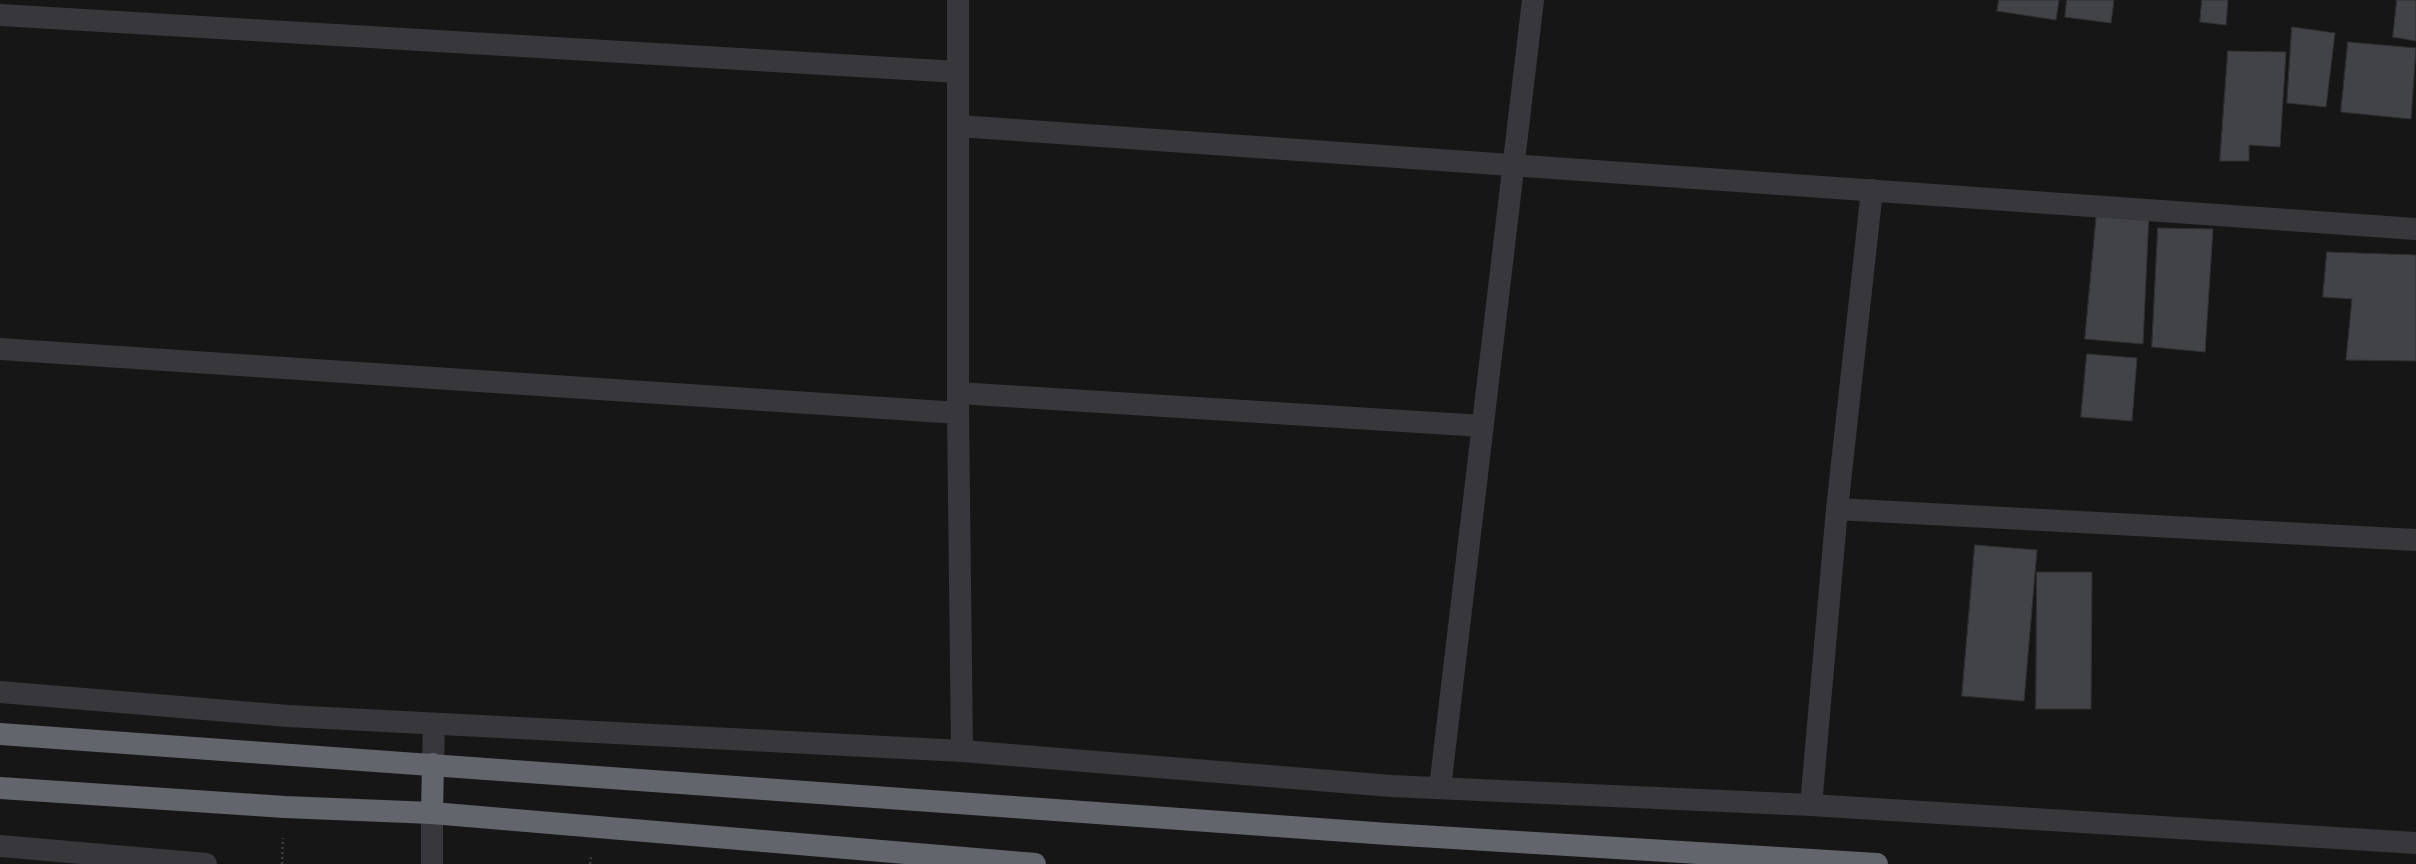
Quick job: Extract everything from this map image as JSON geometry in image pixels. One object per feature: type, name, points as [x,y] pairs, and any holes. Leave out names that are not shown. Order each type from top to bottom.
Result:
[{"type":"highway","points":[[0,734],[1380,833],[1877,864]]},
{"type":"highway","points":[[432,813],[433,764]]},
{"type":"highway","points":[[0,788],[285,807],[432,813],[1035,864]]},
{"type":"street","points":[[958,0],[958,403],[962,751]]},
{"type":"street","points":[[1440,788],[1533,0]]},
{"type":"street","points":[[0,15],[958,72]]},
{"type":"street","points":[[959,126],[1514,164],[2416,229]]},
{"type":"street","points":[[1811,804],[1837,509],[1872,190]]},
{"type":"street","points":[[0,349],[958,403],[1482,426]]},
{"type":"street","points":[[1837,509],[2416,540]]},
{"type":"street","points":[[0,692],[288,716],[962,751],[1391,786],[1811,804],[2416,843]]},
{"type":"street","points":[[433,764],[434,724]]},
{"type":"street","points":[[432,813],[432,864]]},
{"type":"street","points":[[0,846],[132,860],[206,864]]},
{"type":"building","points":[[1999,0],[2059,0],[2056,20],[1997,11]]},
{"type":"building","points":[[2067,0],[2114,0],[2111,23],[2065,17]]},
{"type":"building","points":[[2202,0],[2228,0],[2226,25],[2200,22]]},
{"type":"building","points":[[2397,0],[2416,0],[2416,41],[2393,37]]},
{"type":"building","points":[[2292,27],[2335,33],[2326,107],[2287,103]]},
{"type":"building","points":[[2348,42],[2416,48],[2411,119],[2341,112]]},
{"type":"building","points":[[2228,51],[2286,52],[2280,147],[2249,145],[2249,161],[2220,161]]},
{"type":"building","points":[[2097,210],[2149,213],[2143,344],[2085,339]]},
{"type":"building","points":[[2158,228],[2213,229],[2205,352],[2152,347]]},
{"type":"building","points":[[2327,252],[2416,255],[2416,361],[2346,360],[2352,299],[2323,297]]},
{"type":"building","points":[[2087,354],[2137,358],[2132,421],[2081,417]]},
{"type":"building","points":[[1975,545],[2037,550],[2024,701],[1962,696]]},
{"type":"building","points":[[2037,572],[2092,572],[2091,709],[2036,709]]}]
